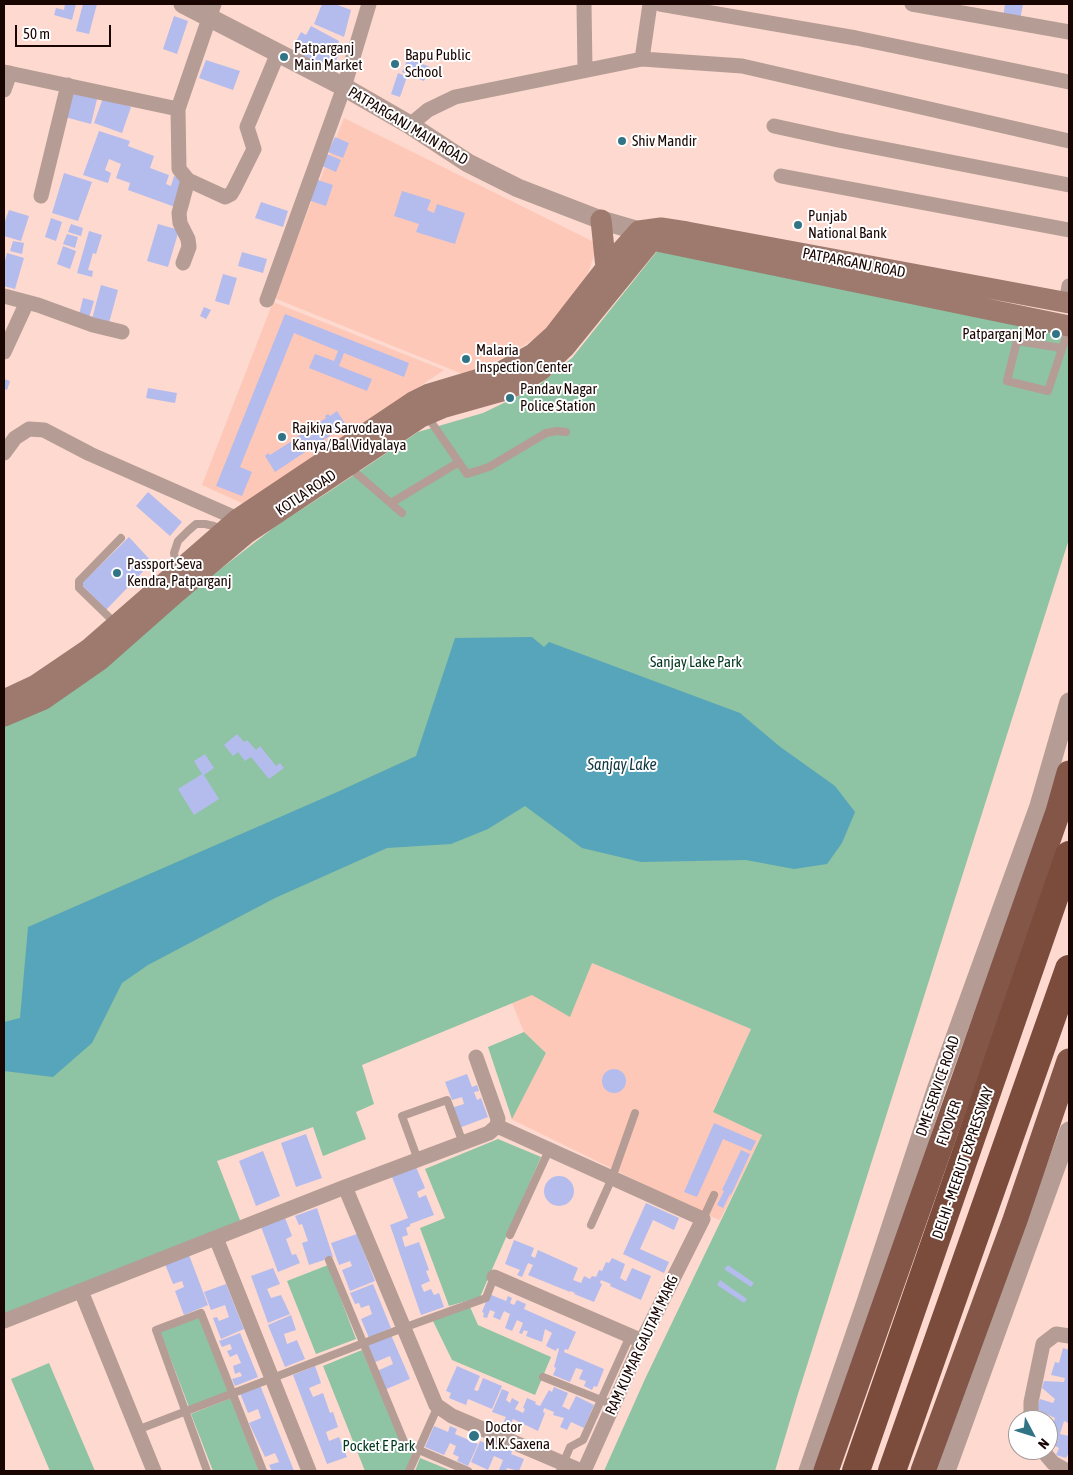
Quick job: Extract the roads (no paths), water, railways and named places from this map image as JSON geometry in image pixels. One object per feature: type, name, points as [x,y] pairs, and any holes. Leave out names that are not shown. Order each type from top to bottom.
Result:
[{"type":"highway","name":"FLYOVER","points":[[826,1471],[1009,952],[1048,809],[1069,773]]},
{"type":"highway","name":"DELHI - MEERUT EXPRESSWAY","points":[[856,1471],[1069,855]]},
{"type":"highway","points":[[892,1471],[1069,969]]},
{"type":"highway","points":[[923,1471],[1068,1069]]},
{"type":"main road","points":[[602,220],[606,268]]},
{"type":"main road","name":"PATPARGANJ ROAD","points":[[646,236],[661,228],[1068,297]]},
{"type":"main road","name":"KOTLA ROAD","points":[[5,702],[44,680],[89,649],[231,525],[412,402],[429,394],[499,373],[533,354],[554,335],[606,268],[646,236]]},
{"type":"main road","name":"KOTLA ROAD","points":[[5,702],[32,704],[44,699],[100,660],[247,533],[426,414],[506,390],[541,370],[564,348],[646,236]]},
{"type":"main road","name":"PATPARGANJ ROAD","points":[[646,236],[1069,327]]},
{"type":"street","name":"PATPARGANJ MAIN ROAD","points":[[183,4],[212,11],[278,53],[344,87],[410,125],[468,163],[518,188],[646,236]]},
{"type":"street","points":[[267,300],[344,87],[369,4]]},
{"type":"street","points":[[584,4],[586,70]]},
{"type":"street","points":[[642,59],[650,4]]},
{"type":"street","points":[[660,4],[856,38],[1069,82]]},
{"type":"street","points":[[912,4],[1069,32]]},
{"type":"street","points":[[212,11],[178,109],[179,169],[188,180],[225,197],[231,194],[254,149],[247,127],[278,53]]},
{"type":"street","points":[[410,125],[428,110],[455,96],[642,59],[742,66],[1069,141]]},
{"type":"street","points":[[4,90],[7,73],[178,109]]},
{"type":"street","points":[[41,196],[68,85]]},
{"type":"street","points":[[774,126],[1069,186]]},
{"type":"street","points":[[781,176],[1069,230]]},
{"type":"street","points":[[183,263],[189,247],[188,239],[180,223],[179,213],[188,180]]},
{"type":"street","points":[[4,296],[93,325],[122,332]]},
{"type":"street","points":[[4,352],[27,302]]},
{"type":"street","points":[[4,453],[15,438],[29,429],[44,430],[231,525]]},
{"type":"street","name":"DME SERVICE ROAD","points":[[808,1471],[936,1090],[1048,809],[1069,702]]},
{"type":"street","points":[[4,1321],[345,1187],[489,1133],[497,1126],[498,1119],[476,1058]]},
{"type":"street","points":[[497,1126],[703,1219]]},
{"type":"street","points":[[946,1471],[1069,1131]]},
{"type":"street","points":[[345,1187],[432,1397],[438,1406],[452,1416],[562,1468],[582,1471]]},
{"type":"street","name":"RAM KUMAR GAUTAM MARG","points":[[582,1471],[607,1403],[636,1339],[703,1219]]},
{"type":"street","points":[[216,1238],[309,1471]]},
{"type":"street","points":[[494,1277],[636,1339]]},
{"type":"street","points":[[81,1291],[154,1471]]},
{"type":"street","points":[[1031,1410],[1043,1344],[1056,1334],[1069,1336]]},
{"type":"street","points":[[1050,1460],[1067,1471]]},
{"type":"lane","points":[[1061,348],[1017,342],[1007,381],[1048,391],[1069,327]]},
{"type":"lane","points":[[426,414],[467,474],[489,467],[546,433],[557,430],[566,432]]},
{"type":"lane","points":[[391,503],[459,462]]},
{"type":"lane","points":[[347,465],[402,513]]},
{"type":"lane","points":[[117,625],[79,588],[79,581],[121,538]]},
{"type":"lane","points":[[418,1160],[402,1116],[447,1100],[463,1143]]},
{"type":"lane","points":[[591,1225],[612,1178],[635,1113]]},
{"type":"lane","points":[[510,1235],[549,1150]]},
{"type":"lane","points":[[703,1219],[714,1195]]},
{"type":"lane","points":[[329,1260],[405,1444],[468,1471]]},
{"type":"lane","points":[[137,1430],[486,1298],[494,1277]]},
{"type":"lane","points":[[207,1471],[156,1330],[201,1313],[262,1471]]},
{"type":"lane","points":[[543,1376],[607,1403],[583,1440],[570,1447],[562,1468]]},
{"type":"lane","points":[[409,1471],[438,1406]]},
{"type":"water","name":"Sanjay Lake","points":[[532,637],[544,647],[549,642],[740,713],[779,746],[835,786],[855,812],[842,843],[827,864],[794,869],[746,860],[641,862],[582,848],[525,806],[488,829],[451,844],[387,848],[275,898],[148,965],[122,983],[92,1043],[53,1077],[4,1071],[4,1022],[20,1018],[28,927],[416,756],[455,638]]},
{"type":"place","name":"Patparganj Main Market","points":[[284,57]]},
{"type":"place","name":"Bapu Public School","points":[[395,64]]},
{"type":"place","name":"Shiv Mandir","points":[[622,141]]},
{"type":"place","name":"Punjab National Bank","points":[[798,225]]},
{"type":"place","name":"Patparganj Mor","points":[[1056,334]]},
{"type":"place","name":"Malaria Inspection Center","points":[[466,359]]},
{"type":"place","name":"Pandav Nagar Police Station","points":[[510,398]]},
{"type":"place","name":"Rajkiya Sarvodaya Kanya/Bal Vidyalaya","points":[[282,437]]},
{"type":"place","name":"Passport Seva Kendra, Patparganj","points":[[117,573]]},
{"type":"place","name":"Doctor M.K. Saxena","points":[[474,1436]]},
{"type":"park label","name":"Sanjay Lake Park","points":[[696,662]]},
{"type":"park label","name":"Pocket E Park","points":[[379,1446]]}]
